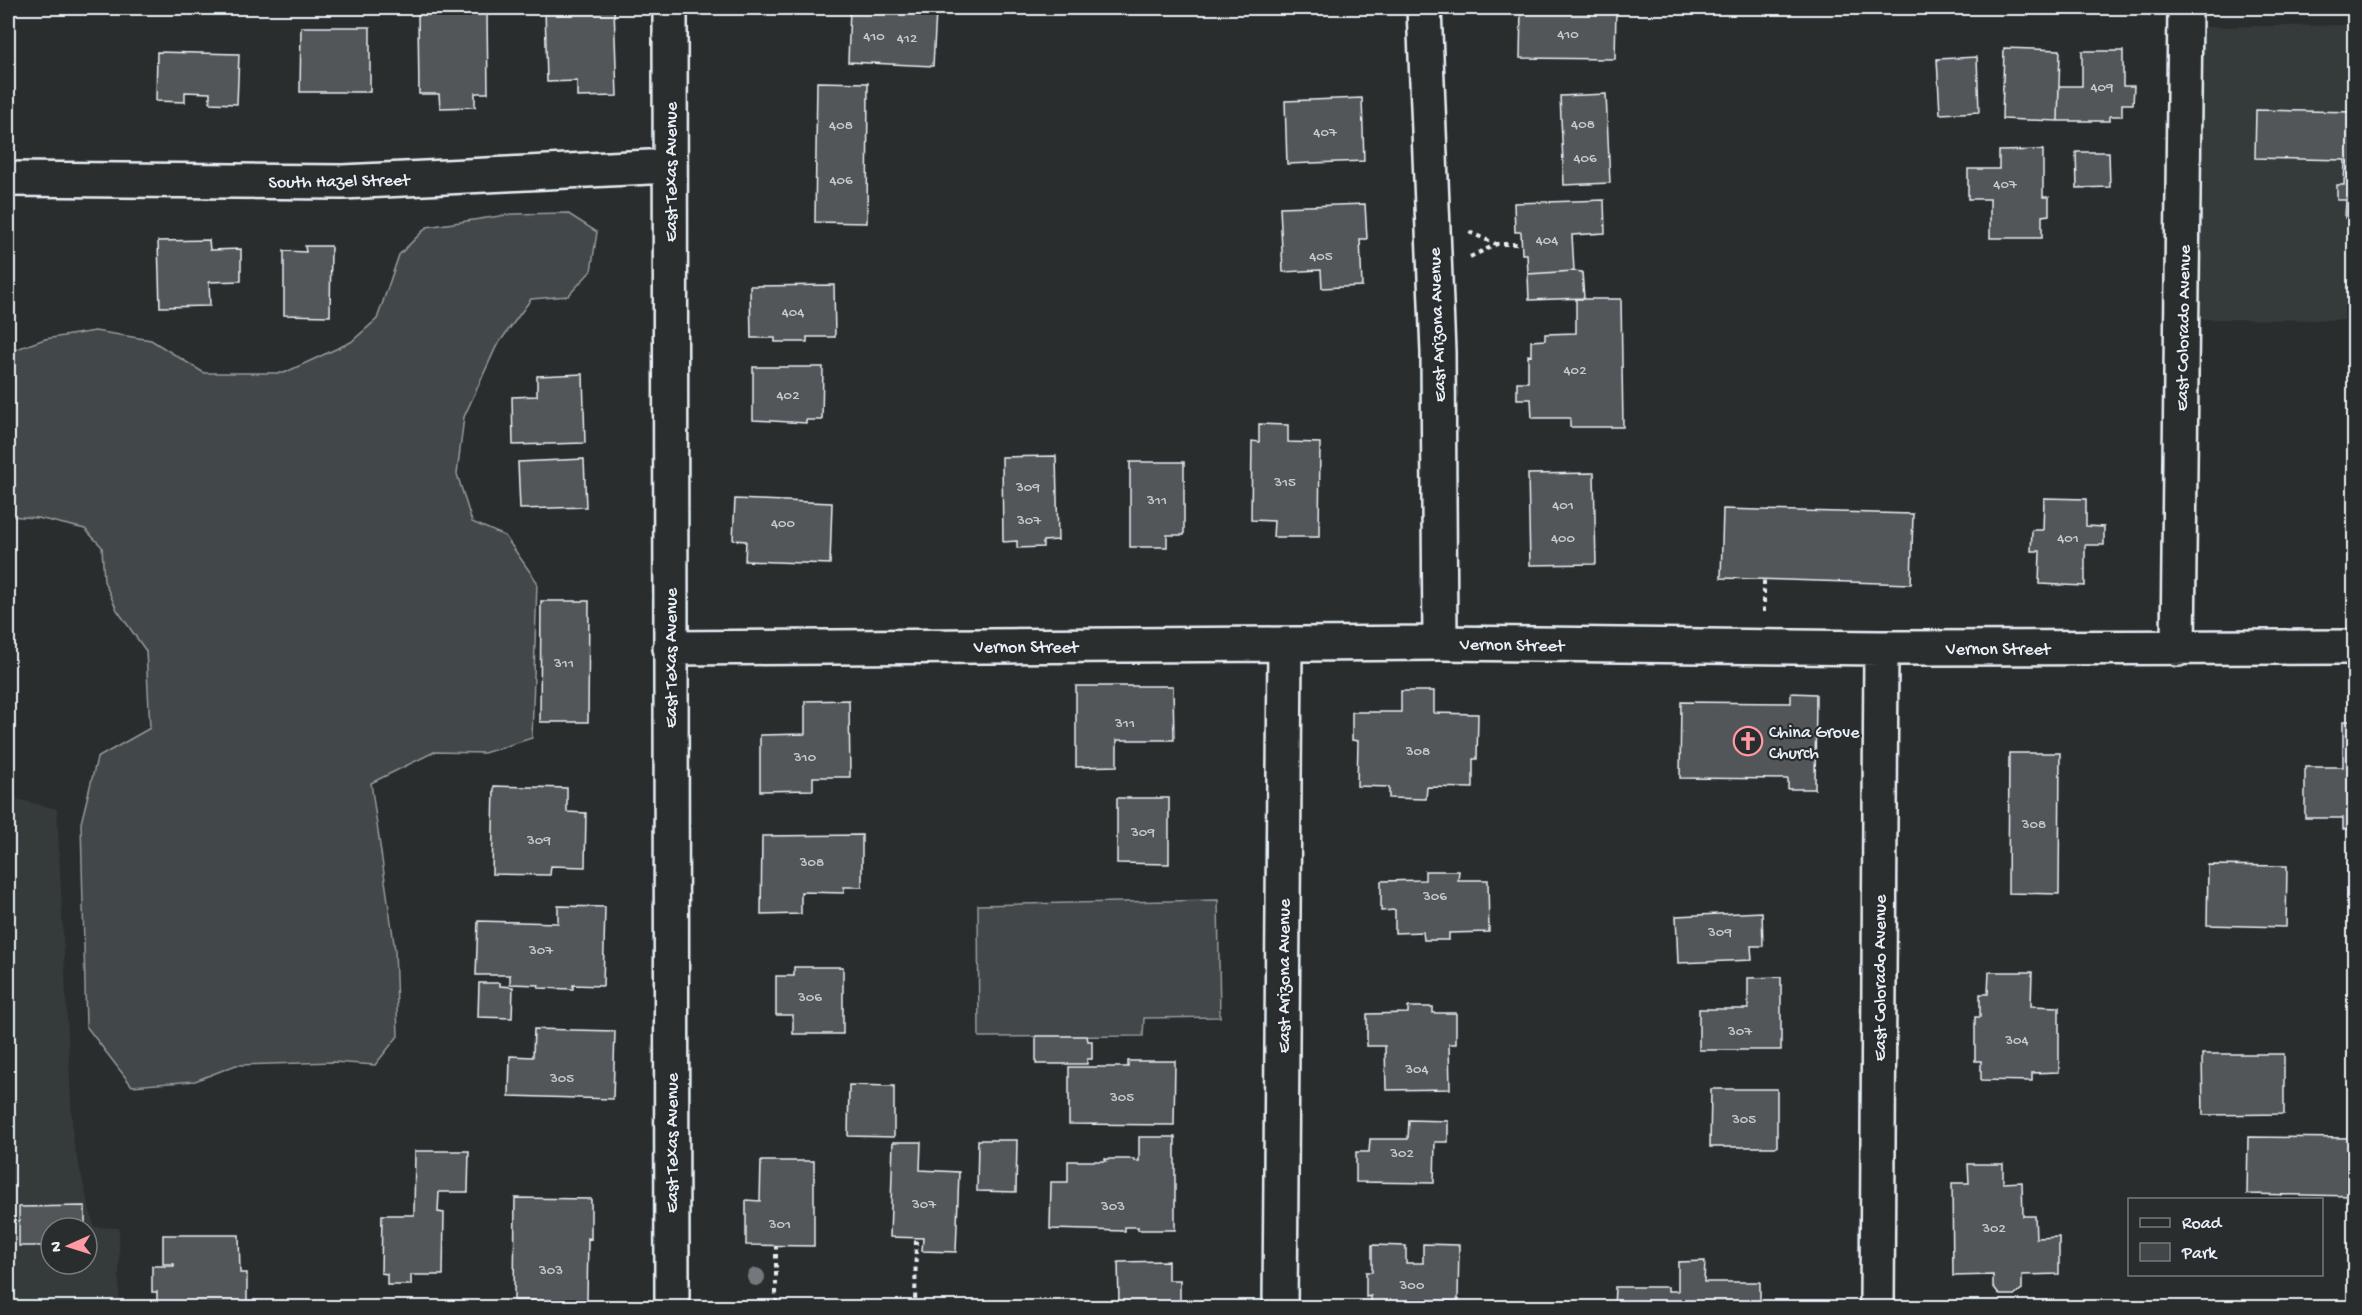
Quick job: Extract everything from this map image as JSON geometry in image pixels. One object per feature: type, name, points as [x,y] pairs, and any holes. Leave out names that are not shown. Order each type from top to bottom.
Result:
[{"type":"street","name":"East Texas Avenue","points":[[670,8],[672,1308]]},
{"type":"street","name":"East Arizona Avenue","points":[[1424,8],[1438,352],[1440,643]]},
{"type":"street","name":"East Colorado Avenue","points":[[2178,649],[2186,8]]},
{"type":"street","name":"South Hazel Street","points":[[8,179],[343,182],[670,166]]},
{"type":"street","name":"Vernon Street","points":[[670,648],[1440,643],[1881,648],[2355,647]]},
{"type":"street","name":"East Arizona Avenue","points":[[1280,1308],[1285,645]]},
{"type":"street","name":"East Colorado Avenue","points":[[1876,1308],[1881,648]]},
{"type":"path","points":[[1469,232],[1497,244],[1521,244]]},
{"type":"path","points":[[1470,257],[1497,244]]},
{"type":"path","points":[[1764,580],[1764,614]]},
{"type":"path","points":[[915,1308],[916,1238]]},
{"type":"path","points":[[776,1245],[776,1308]]},
{"type":"shaded area","points":[[2354,25],[2354,320],[2194,319],[2199,27]]},
{"type":"shaded area","points":[[8,797],[57,809],[73,1141],[91,1216],[39,1216],[39,1276],[99,1276],[99,1227],[119,1228],[119,1307],[8,1308]]},
{"type":"green space","points":[[567,213],[597,232],[591,271],[568,296],[531,299],[496,347],[464,417],[457,474],[472,522],[505,536],[537,582],[532,738],[484,753],[434,752],[371,783],[395,950],[398,1036],[375,1065],[333,1062],[236,1065],[195,1081],[132,1086],[86,1026],[81,823],[97,758],[150,728],[146,651],[117,610],[104,581],[102,547],[85,529],[38,518],[8,516],[8,352],[45,339],[95,331],[151,340],[204,373],[284,373],[351,342],[377,319],[399,255],[427,227],[513,214]]},
{"type":"green space","points":[[1218,900],[1220,1017],[1144,1018],[1143,1036],[979,1037],[978,905]]},
{"type":"building","points":[[545,8],[614,8],[617,96],[577,97],[577,81],[547,82]]},
{"type":"building","points":[[850,8],[936,12],[933,66],[848,62]]},
{"type":"building","points":[[1521,8],[1616,8],[1615,59],[1520,58]]},
{"type":"building","points":[[487,12],[488,93],[475,93],[475,107],[440,108],[439,94],[419,94],[418,13]]},
{"type":"building","points":[[301,27],[370,27],[370,92],[300,92]]},
{"type":"building","points":[[2004,48],[2060,50],[2058,121],[2002,119]]},
{"type":"building","points":[[2082,51],[2123,51],[2123,86],[2134,86],[2133,104],[2122,104],[2122,116],[2110,116],[2110,121],[2058,121],[2059,86],[2082,86]]},
{"type":"building","points":[[157,52],[239,54],[237,104],[210,103],[210,93],[185,92],[185,102],[156,101]]},
{"type":"building","points":[[1977,57],[1979,112],[1940,114],[1937,59]]},
{"type":"building","points":[[817,82],[868,83],[867,223],[815,222]]},
{"type":"building","points":[[1606,94],[1610,183],[1564,185],[1560,96]]},
{"type":"building","points":[[1362,98],[1364,161],[1287,164],[1285,101]]},
{"type":"building","points":[[2256,110],[2354,112],[2354,218],[2345,218],[2346,200],[2337,200],[2337,185],[2344,185],[2345,160],[2255,158]]},
{"type":"building","points":[[2043,150],[2043,197],[2049,197],[2049,215],[2042,216],[2042,238],[1990,238],[1990,199],[1968,199],[1968,169],[1999,169],[1999,151]]},
{"type":"building","points":[[2076,152],[2109,152],[2110,187],[2077,188]]},
{"type":"building","points":[[1604,200],[1605,233],[1572,235],[1574,271],[1528,274],[1527,254],[1522,254],[1521,232],[1515,232],[1514,203]]},
{"type":"building","points":[[1365,204],[1367,239],[1360,239],[1362,286],[1322,288],[1321,270],[1283,272],[1280,207]]},
{"type":"building","points":[[209,240],[210,250],[241,249],[241,281],[209,282],[210,306],[160,307],[158,241]]},
{"type":"building","points":[[305,246],[331,246],[330,316],[284,315],[284,251],[306,252]]},
{"type":"building","points":[[1582,272],[1584,298],[1529,300],[1528,274]]},
{"type":"building","points":[[834,285],[835,337],[807,337],[807,342],[775,342],[775,338],[751,338],[750,286]]},
{"type":"building","points":[[1576,299],[1621,299],[1623,427],[1570,427],[1570,418],[1532,418],[1531,399],[1517,399],[1517,382],[1528,382],[1528,355],[1531,356],[1531,341],[1545,340],[1545,334],[1576,333]]},
{"type":"building","points":[[753,367],[823,367],[822,420],[806,420],[806,423],[753,420]]},
{"type":"building","points":[[583,374],[585,443],[513,445],[512,397],[537,396],[537,376]]},
{"type":"building","points":[[1259,424],[1288,425],[1288,442],[1320,443],[1319,537],[1273,537],[1274,521],[1251,520],[1252,441],[1259,442]]},
{"type":"building","points":[[1056,456],[1058,540],[1043,541],[1043,547],[1017,548],[1017,541],[1003,542],[1002,457]]},
{"type":"building","points":[[584,459],[586,507],[520,509],[518,462]]},
{"type":"building","points":[[1130,462],[1184,462],[1184,535],[1167,535],[1167,547],[1130,547]]},
{"type":"building","points":[[1594,473],[1596,564],[1530,565],[1528,474]]},
{"type":"building","points":[[2044,498],[2086,499],[2086,526],[2104,527],[2104,545],[2085,545],[2085,586],[2039,584],[2040,551],[2031,551],[2032,530],[2043,530]]},
{"type":"building","points":[[735,499],[832,503],[830,564],[745,561],[746,541],[733,540]]},
{"type":"building","points":[[1723,509],[1913,514],[1911,584],[1721,578]]},
{"type":"building","points":[[541,601],[589,601],[588,722],[540,722]]},
{"type":"building","points":[[1076,686],[1173,686],[1174,740],[1117,740],[1117,766],[1076,767]]},
{"type":"building","points":[[1401,691],[1434,691],[1434,713],[1478,714],[1477,759],[1473,759],[1473,788],[1427,787],[1426,799],[1389,798],[1389,787],[1357,786],[1358,741],[1352,740],[1352,712],[1401,712]]},
{"type":"building","name":"China Grove Church","points":[[1791,693],[1816,694],[1815,789],[1788,789],[1788,779],[1680,778],[1681,702],[1791,703]]},
{"type":"building","points":[[849,700],[850,777],[813,777],[813,790],[760,791],[760,735],[805,734],[805,701]]},
{"type":"building","points":[[2343,721],[2354,721],[2354,829],[2343,829],[2343,818],[2305,818],[2305,767],[2343,767]]},
{"type":"building","points":[[2009,753],[2060,753],[2059,894],[2008,893]]},
{"type":"building","points":[[494,786],[567,788],[567,812],[586,813],[585,867],[551,866],[550,875],[492,874]]},
{"type":"building","points":[[1117,798],[1169,798],[1169,864],[1117,863]]},
{"type":"building","points":[[862,835],[862,887],[844,887],[844,893],[801,892],[801,914],[761,915],[762,836]]},
{"type":"building","points":[[2208,865],[2287,866],[2286,927],[2207,925]]},
{"type":"building","points":[[1425,871],[1459,871],[1458,880],[1488,880],[1489,932],[1449,933],[1449,940],[1424,940],[1423,932],[1395,933],[1395,910],[1381,911],[1381,881],[1425,880]]},
{"type":"building","points":[[558,906],[605,907],[603,986],[573,985],[573,989],[538,988],[539,985],[510,984],[510,975],[476,975],[478,921],[558,923]]},
{"type":"building","points":[[1762,912],[1763,946],[1751,946],[1752,960],[1678,963],[1676,916]]},
{"type":"building","points":[[794,967],[843,967],[843,1034],[793,1034],[793,1015],[776,1015],[776,976],[794,976]]},
{"type":"building","points":[[1989,972],[2032,972],[2031,1006],[2059,1007],[2059,1072],[2032,1073],[2032,1081],[1981,1080],[1981,1061],[1975,1061],[1975,1017],[1980,1017],[1980,994],[1988,994]]},
{"type":"building","points":[[1781,977],[1781,1050],[1699,1050],[1699,1009],[1748,1009],[1748,978]]},
{"type":"building","points":[[479,983],[500,983],[500,986],[513,987],[512,1018],[478,1017]]},
{"type":"building","points":[[1408,1007],[1433,1007],[1433,1013],[1456,1013],[1456,1044],[1449,1044],[1450,1089],[1386,1090],[1385,1046],[1367,1046],[1367,1014],[1408,1013]]},
{"type":"building","points":[[534,1029],[615,1031],[613,1099],[509,1096],[510,1056],[533,1057]]},
{"type":"building","points":[[1036,1036],[1087,1036],[1088,1041],[1092,1041],[1092,1059],[1087,1059],[1087,1064],[1036,1064]]},
{"type":"building","points":[[2202,1054],[2284,1054],[2284,1114],[2203,1115]]},
{"type":"building","points":[[1128,1061],[1175,1061],[1174,1125],[1069,1124],[1069,1067],[1128,1067]]},
{"type":"building","points":[[849,1085],[894,1086],[894,1137],[848,1136]]},
{"type":"building","points":[[1711,1089],[1777,1089],[1777,1147],[1710,1147]]},
{"type":"building","points":[[1409,1120],[1448,1121],[1448,1142],[1435,1142],[1434,1183],[1356,1182],[1356,1152],[1369,1152],[1370,1139],[1408,1139]]},
{"type":"building","points":[[1139,1137],[1175,1137],[1175,1230],[1138,1230],[1138,1227],[1125,1227],[1125,1231],[1050,1229],[1051,1182],[1068,1182],[1068,1161],[1134,1159],[1134,1161],[1139,1161]]},
{"type":"building","points":[[2248,1137],[2354,1138],[2354,1196],[2247,1194]]},
{"type":"building","points":[[978,1140],[1017,1140],[1016,1192],[977,1191]]},
{"type":"building","points":[[893,1142],[921,1142],[920,1170],[959,1172],[956,1252],[922,1251],[923,1238],[890,1237]]},
{"type":"building","points":[[415,1151],[469,1151],[468,1192],[439,1192],[438,1212],[444,1213],[443,1275],[411,1275],[411,1285],[387,1285],[387,1274],[381,1273],[382,1215],[414,1215]]},
{"type":"building","points":[[761,1161],[814,1161],[814,1246],[746,1245],[746,1200],[760,1201]]},
{"type":"building","points":[[1968,1164],[2003,1164],[2003,1183],[2022,1182],[2023,1216],[2035,1216],[2036,1238],[2059,1237],[2059,1274],[2022,1275],[2022,1289],[2014,1295],[2000,1295],[1993,1286],[1993,1275],[1953,1276],[1952,1183],[1969,1183]]},
{"type":"building","points":[[515,1198],[591,1199],[587,1301],[514,1300]]},
{"type":"building","points":[[85,1206],[85,1216],[39,1216],[39,1246],[19,1246],[19,1207]]},
{"type":"building","points":[[163,1235],[239,1235],[240,1273],[247,1273],[247,1301],[255,1301],[255,1308],[157,1308],[157,1292],[152,1292],[152,1266],[174,1266],[174,1264],[163,1264]]},
{"type":"building","points":[[1423,1244],[1459,1245],[1458,1301],[1424,1300],[1424,1308],[1371,1308],[1371,1296],[1366,1297],[1366,1272],[1372,1272],[1372,1245],[1406,1246],[1406,1263],[1423,1263]]},
{"type":"building","points":[[1168,1261],[1168,1280],[1180,1280],[1180,1308],[1095,1308],[1095,1302],[1119,1302],[1118,1262]]},
{"type":"building","points":[[1705,1261],[1704,1282],[1760,1282],[1760,1308],[1614,1308],[1615,1287],[1668,1287],[1668,1291],[1678,1291],[1678,1262]]},
{"type":"place","name":"China Grove Church","points":[[1748,741]]}]
